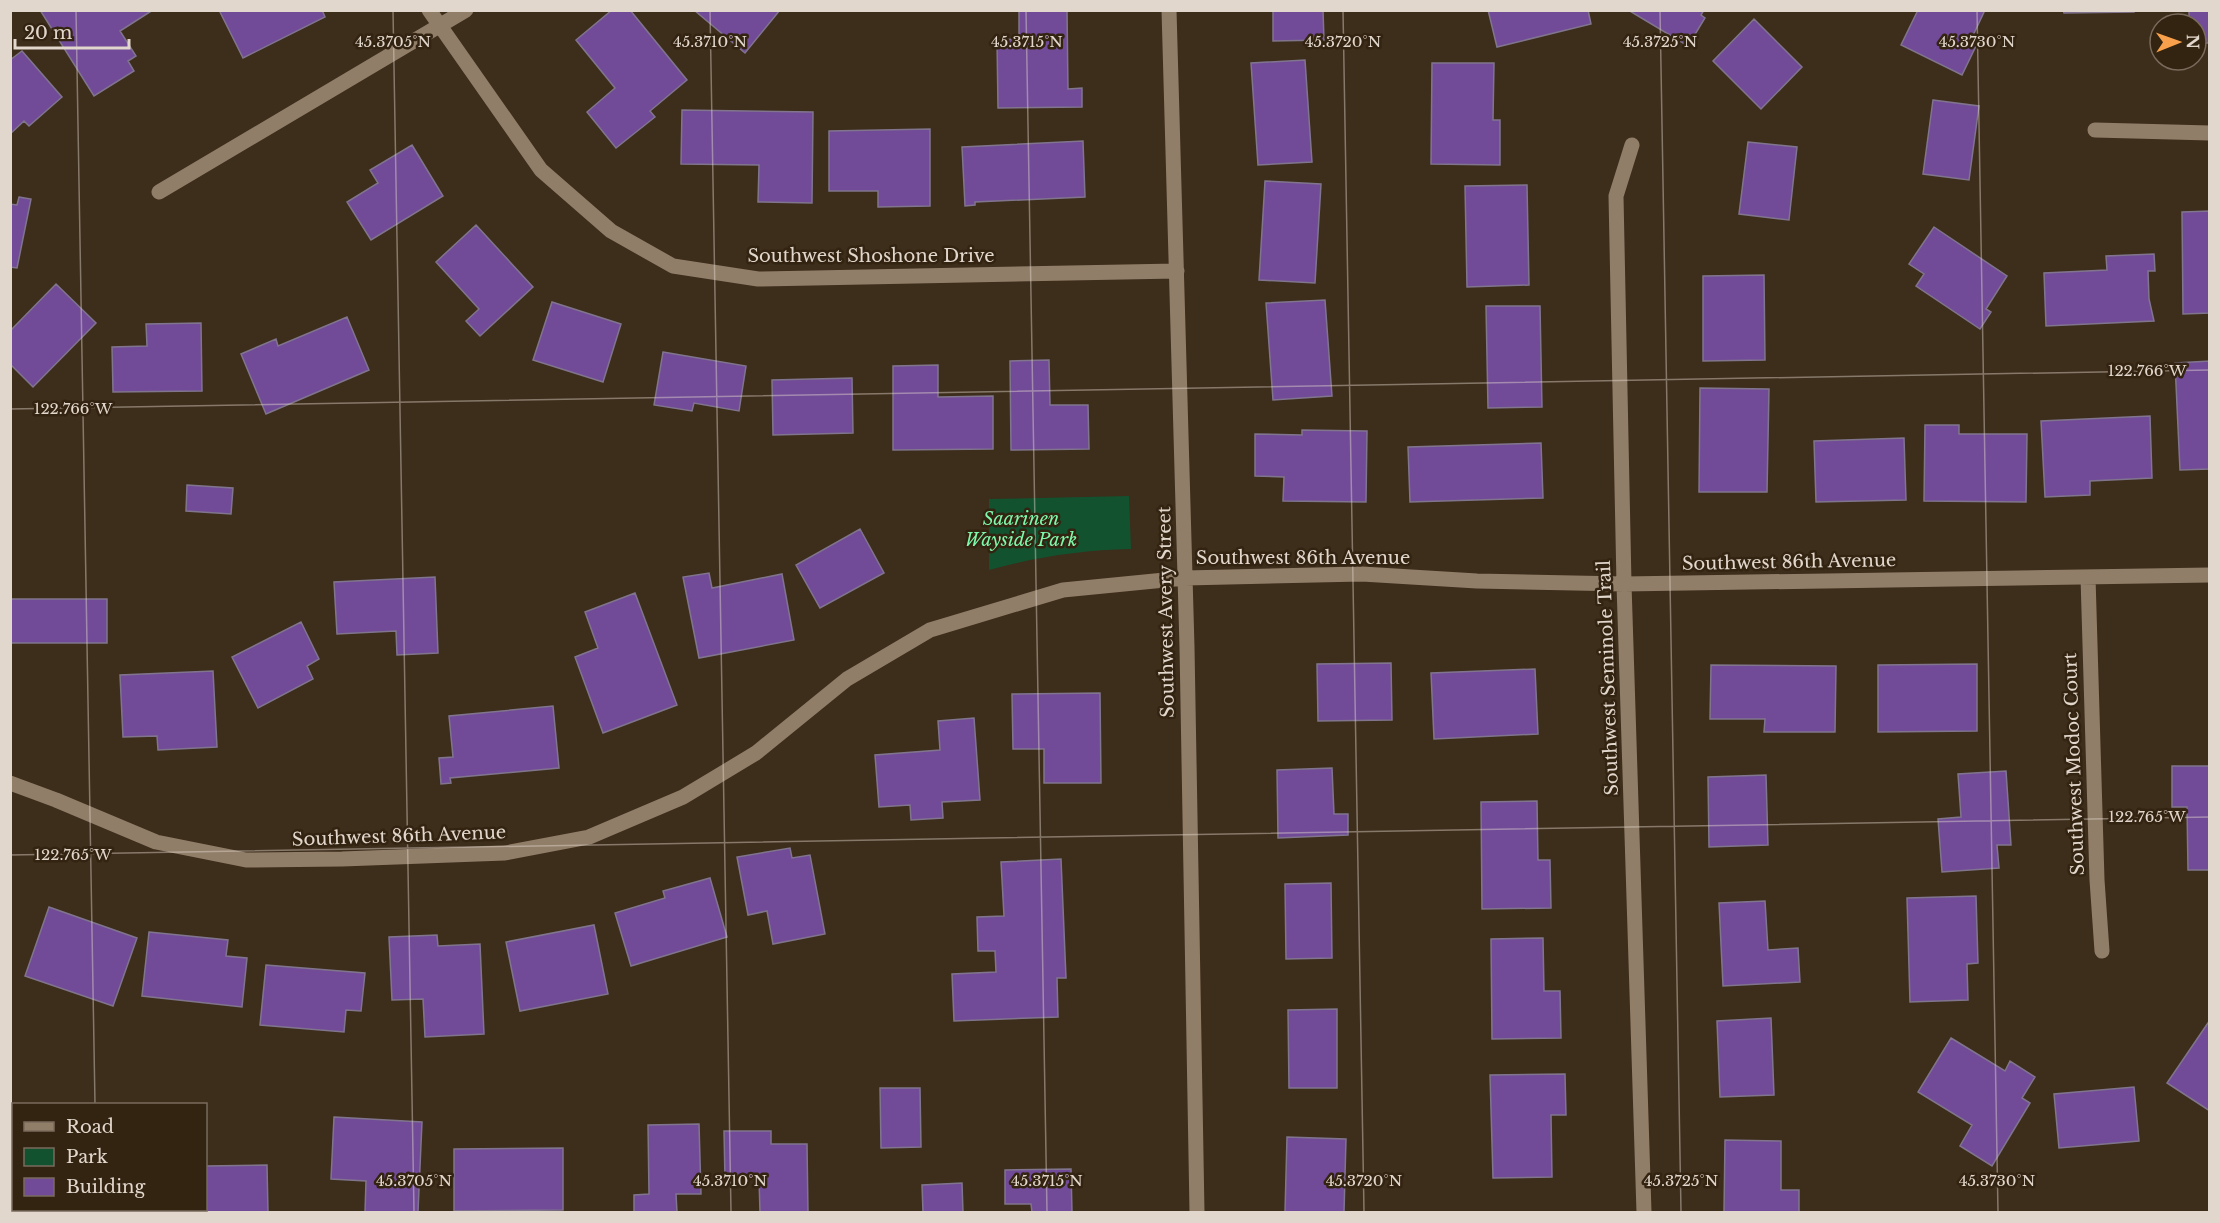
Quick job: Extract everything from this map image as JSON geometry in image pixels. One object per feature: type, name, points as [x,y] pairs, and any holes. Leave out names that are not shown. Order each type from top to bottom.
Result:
[{"type":"street","name":"Southwest Shoshone Drive","points":[[429,10],[541,170],[611,231],[673,266],[758,279],[1177,272]]},
{"type":"street","points":[[159,192],[466,10]]},
{"type":"street","name":"Southwest Avery Street","points":[[1169,10],[1185,578],[1197,1212]]},
{"type":"street","points":[[2095,130],[2210,133]]},
{"type":"street","name":"Southwest Seminole Trail","points":[[1632,145],[1616,196],[1624,584],[1644,1212]]},
{"type":"street","name":"Southwest 86th Avenue","points":[[10,783],[156,842],[246,860],[505,853],[589,837],[684,797],[756,753],[847,679],[930,630],[1063,590],[1185,578],[1362,574],[1477,581],[1624,584],[2210,575]]},
{"type":"street","name":"Southwest Modoc Court","points":[[2088,577],[2097,880],[2102,951]]},
{"type":"green space","name":"Saarinen Wayside Park","points":[[1129,496],[1131,549],[1059,555],[989,570],[989,499]]},
{"type":"building","points":[[40,10],[153,10],[120,31],[136,56],[128,61],[134,71],[94,96]]},
{"type":"building","points":[[219,10],[322,10],[325,17],[243,58]]},
{"type":"building","points":[[612,10],[630,10],[687,80],[650,111],[655,117],[616,148],[587,112],[615,88],[576,40]]},
{"type":"building","points":[[694,10],[780,10],[745,53]]},
{"type":"building","points":[[1019,10],[1067,10],[1068,89],[1082,88],[1082,107],[998,108],[997,40],[1019,39]]},
{"type":"building","points":[[1273,10],[1323,10],[1324,40],[1273,41]]},
{"type":"building","points":[[1488,10],[1588,10],[1591,24],[1497,47]]},
{"type":"building","points":[[1628,10],[1704,10],[1701,15],[1705,18],[1688,46]]},
{"type":"building","points":[[1918,10],[1985,10],[1970,42],[1976,46],[1962,75],[1901,45]]},
{"type":"building","points":[[2063,10],[2134,10],[2134,12],[2064,13]]},
{"type":"building","points":[[2189,10],[2210,10],[2210,43],[2208,43],[2208,12],[2189,12]]},
{"type":"building","points":[[1754,19],[1802,67],[1761,109],[1713,61]]},
{"type":"building","points":[[22,51],[62,97],[29,126],[24,121],[10,134],[10,60]]},
{"type":"building","points":[[1305,60],[1312,162],[1258,165],[1251,63]]},
{"type":"building","points":[[1432,63],[1494,63],[1493,120],[1500,120],[1500,165],[1431,164]]},
{"type":"building","points":[[1933,100],[1979,106],[1969,180],[1923,174]]},
{"type":"building","points":[[682,110],[813,112],[812,203],[758,202],[759,165],[681,164]]},
{"type":"building","points":[[930,129],[930,206],[878,207],[878,191],[829,191],[829,131]]},
{"type":"building","points":[[1083,141],[1085,197],[975,202],[975,205],[965,206],[962,147]]},
{"type":"building","points":[[1748,142],[1797,147],[1789,220],[1739,214]]},
{"type":"building","points":[[412,145],[443,196],[371,240],[347,202],[378,183],[370,170]]},
{"type":"building","points":[[1265,181],[1321,184],[1315,283],[1259,280]]},
{"type":"building","points":[[1527,185],[1529,285],[1467,287],[1465,186]]},
{"type":"building","points":[[19,197],[31,199],[17,268],[10,267],[10,204],[17,205]]},
{"type":"building","points":[[2210,211],[2210,313],[2183,314],[2182,212]]},
{"type":"building","points":[[476,225],[533,287],[480,336],[466,321],[479,309],[436,262]]},
{"type":"building","points":[[1934,227],[2007,276],[1986,309],[1991,312],[1980,329],[1916,286],[1924,274],[1909,264]]},
{"type":"building","points":[[2154,254],[2155,271],[2148,271],[2149,299],[2154,321],[2046,326],[2044,273],[2107,270],[2106,256]]},
{"type":"building","points":[[1764,275],[1765,360],[1703,361],[1703,276]]},
{"type":"building","points":[[56,284],[96,323],[33,387],[10,364],[10,331]]},
{"type":"building","points":[[1325,300],[1332,396],[1273,400],[1266,303]]},
{"type":"building","points":[[552,302],[621,324],[603,382],[533,360]]},
{"type":"building","points":[[1486,306],[1540,306],[1542,407],[1488,408]]},
{"type":"building","points":[[347,317],[369,370],[266,414],[241,354],[276,339],[278,346]]},
{"type":"building","points":[[201,323],[202,391],[113,392],[112,347],[147,346],[146,324]]},
{"type":"building","points":[[663,352],[746,366],[739,411],[694,403],[692,411],[654,405]]},
{"type":"building","points":[[1049,360],[1050,405],[1088,405],[1089,449],[1011,450],[1010,361]]},
{"type":"building","points":[[2210,361],[2210,469],[2180,470],[2175,363]]},
{"type":"building","points":[[938,365],[938,397],[993,396],[993,449],[893,450],[893,366]]},
{"type":"building","points":[[852,378],[853,433],[773,435],[772,380]]},
{"type":"building","points":[[1700,388],[1769,389],[1767,492],[1699,492]]},
{"type":"building","points":[[2150,416],[2152,478],[2090,481],[2090,495],[2045,497],[2041,421]]},
{"type":"building","points":[[1925,425],[1959,425],[1959,434],[2027,434],[2026,502],[1924,501]]},
{"type":"building","points":[[1302,430],[1367,431],[1366,502],[1283,501],[1284,477],[1255,476],[1255,434],[1302,435]]},
{"type":"building","points":[[1904,438],[1906,500],[1816,502],[1814,441]]},
{"type":"building","points":[[1541,443],[1543,498],[1410,502],[1408,447]]},
{"type":"building","points":[[187,485],[233,488],[231,514],[186,511]]},
{"type":"building","points":[[860,529],[884,573],[820,608],[796,565]]},
{"type":"building","points":[[709,573],[712,588],[782,574],[794,640],[699,658],[683,577]]},
{"type":"building","points":[[435,577],[438,653],[397,655],[396,631],[337,634],[334,582]]},
{"type":"building","points":[[635,593],[677,705],[603,733],[575,657],[598,648],[585,612]]},
{"type":"building","points":[[10,599],[107,599],[107,643],[10,643]]},
{"type":"building","points":[[301,622],[319,659],[307,666],[313,679],[258,708],[232,657]]},
{"type":"building","points":[[1391,663],[1392,720],[1318,721],[1317,664]]},
{"type":"building","points":[[1977,664],[1977,731],[1878,732],[1878,665]]},
{"type":"building","points":[[1711,665],[1836,666],[1835,732],[1764,732],[1765,719],[1710,719]]},
{"type":"building","points":[[1535,669],[1538,734],[1434,739],[1431,673]]},
{"type":"building","points":[[213,671],[217,747],[158,750],[157,736],[123,737],[120,675]]},
{"type":"building","points":[[1100,693],[1101,783],[1044,783],[1044,749],[1013,749],[1012,694]]},
{"type":"building","points":[[553,706],[559,768],[450,778],[451,783],[441,784],[439,758],[453,757],[449,716]]},
{"type":"building","points":[[974,718],[980,800],[942,802],[943,818],[911,820],[910,805],[879,807],[875,755],[940,750],[938,721]]},
{"type":"building","points":[[2172,766],[2210,766],[2210,870],[2188,870],[2187,807],[2172,807]]},
{"type":"building","points":[[1332,768],[1334,814],[1348,814],[1348,835],[1278,838],[1277,770]]},
{"type":"building","points":[[2006,771],[2011,845],[1997,845],[1999,868],[1942,872],[1938,819],[1961,817],[1958,774]]},
{"type":"building","points":[[1766,775],[1768,845],[1709,847],[1708,777]]},
{"type":"building","points":[[1537,801],[1538,860],[1550,860],[1551,908],[1482,909],[1481,802]]},
{"type":"building","points":[[790,848],[792,858],[810,855],[825,934],[773,944],[767,911],[748,915],[737,857]]},
{"type":"building","points":[[1061,859],[1066,978],[1057,978],[1058,1017],[954,1021],[952,974],[996,972],[995,951],[978,951],[977,917],[1004,916],[1001,862]]},
{"type":"building","points":[[710,878],[727,937],[631,966],[615,913],[665,898],[663,891]]},
{"type":"building","points":[[1331,883],[1332,958],[1286,959],[1285,884]]},
{"type":"building","points":[[1976,896],[1978,963],[1967,964],[1968,1000],[1910,1002],[1907,898]]},
{"type":"building","points":[[1765,901],[1768,950],[1798,948],[1800,982],[1723,986],[1719,903]]},
{"type":"building","points":[[49,907],[137,938],[113,1006],[25,976]]},
{"type":"building","points":[[594,925],[608,994],[520,1011],[506,942]]},
{"type":"building","points":[[149,932],[228,940],[226,956],[247,958],[242,1007],[142,996]]},
{"type":"building","points":[[437,935],[438,946],[480,944],[484,1034],[425,1037],[423,999],[392,1000],[389,937]]},
{"type":"building","points":[[1543,938],[1544,991],[1560,991],[1561,1038],[1492,1039],[1491,939]]},
{"type":"building","points":[[266,965],[365,973],[361,1011],[346,1010],[344,1032],[260,1025]]},
{"type":"building","points":[[1337,1009],[1337,1088],[1289,1088],[1288,1010]]},
{"type":"building","points":[[1771,1018],[1774,1095],[1720,1097],[1717,1021]]},
{"type":"building","points":[[2210,1020],[2210,1111],[2167,1083]]},
{"type":"building","points":[[1951,1038],[2005,1071],[2010,1061],[2035,1077],[2022,1098],[2030,1103],[1992,1166],[1960,1146],[1972,1125],[1918,1092]]},
{"type":"building","points":[[1565,1074],[1566,1115],[1551,1115],[1552,1177],[1493,1178],[1490,1075]]},
{"type":"building","points":[[2134,1087],[2139,1141],[2059,1148],[2054,1094]]},
{"type":"building","points":[[880,1088],[920,1088],[921,1147],[881,1148]]},
{"type":"building","points":[[334,1117],[422,1122],[418,1212],[365,1212],[366,1181],[331,1179]]},
{"type":"building","points":[[699,1124],[701,1194],[676,1194],[677,1212],[634,1212],[634,1195],[649,1194],[648,1125]]},
{"type":"building","points":[[724,1131],[771,1131],[771,1144],[807,1144],[808,1212],[760,1212],[759,1179],[725,1180]]},
{"type":"building","points":[[1287,1137],[1346,1139],[1344,1212],[1285,1212]]},
{"type":"building","points":[[1725,1140],[1781,1141],[1781,1190],[1799,1190],[1799,1212],[1724,1212]]},
{"type":"building","points":[[563,1148],[563,1210],[454,1211],[454,1149]]},
{"type":"building","points":[[267,1165],[268,1212],[191,1212],[207,1211],[207,1166]]},
{"type":"building","points":[[1071,1169],[1072,1212],[1032,1212],[1031,1204],[1005,1204],[1005,1170]]},
{"type":"building","points":[[962,1183],[963,1212],[923,1212],[922,1185]]},
{"type":"building","points":[[68,1211],[69,1212],[23,1212]]}]
